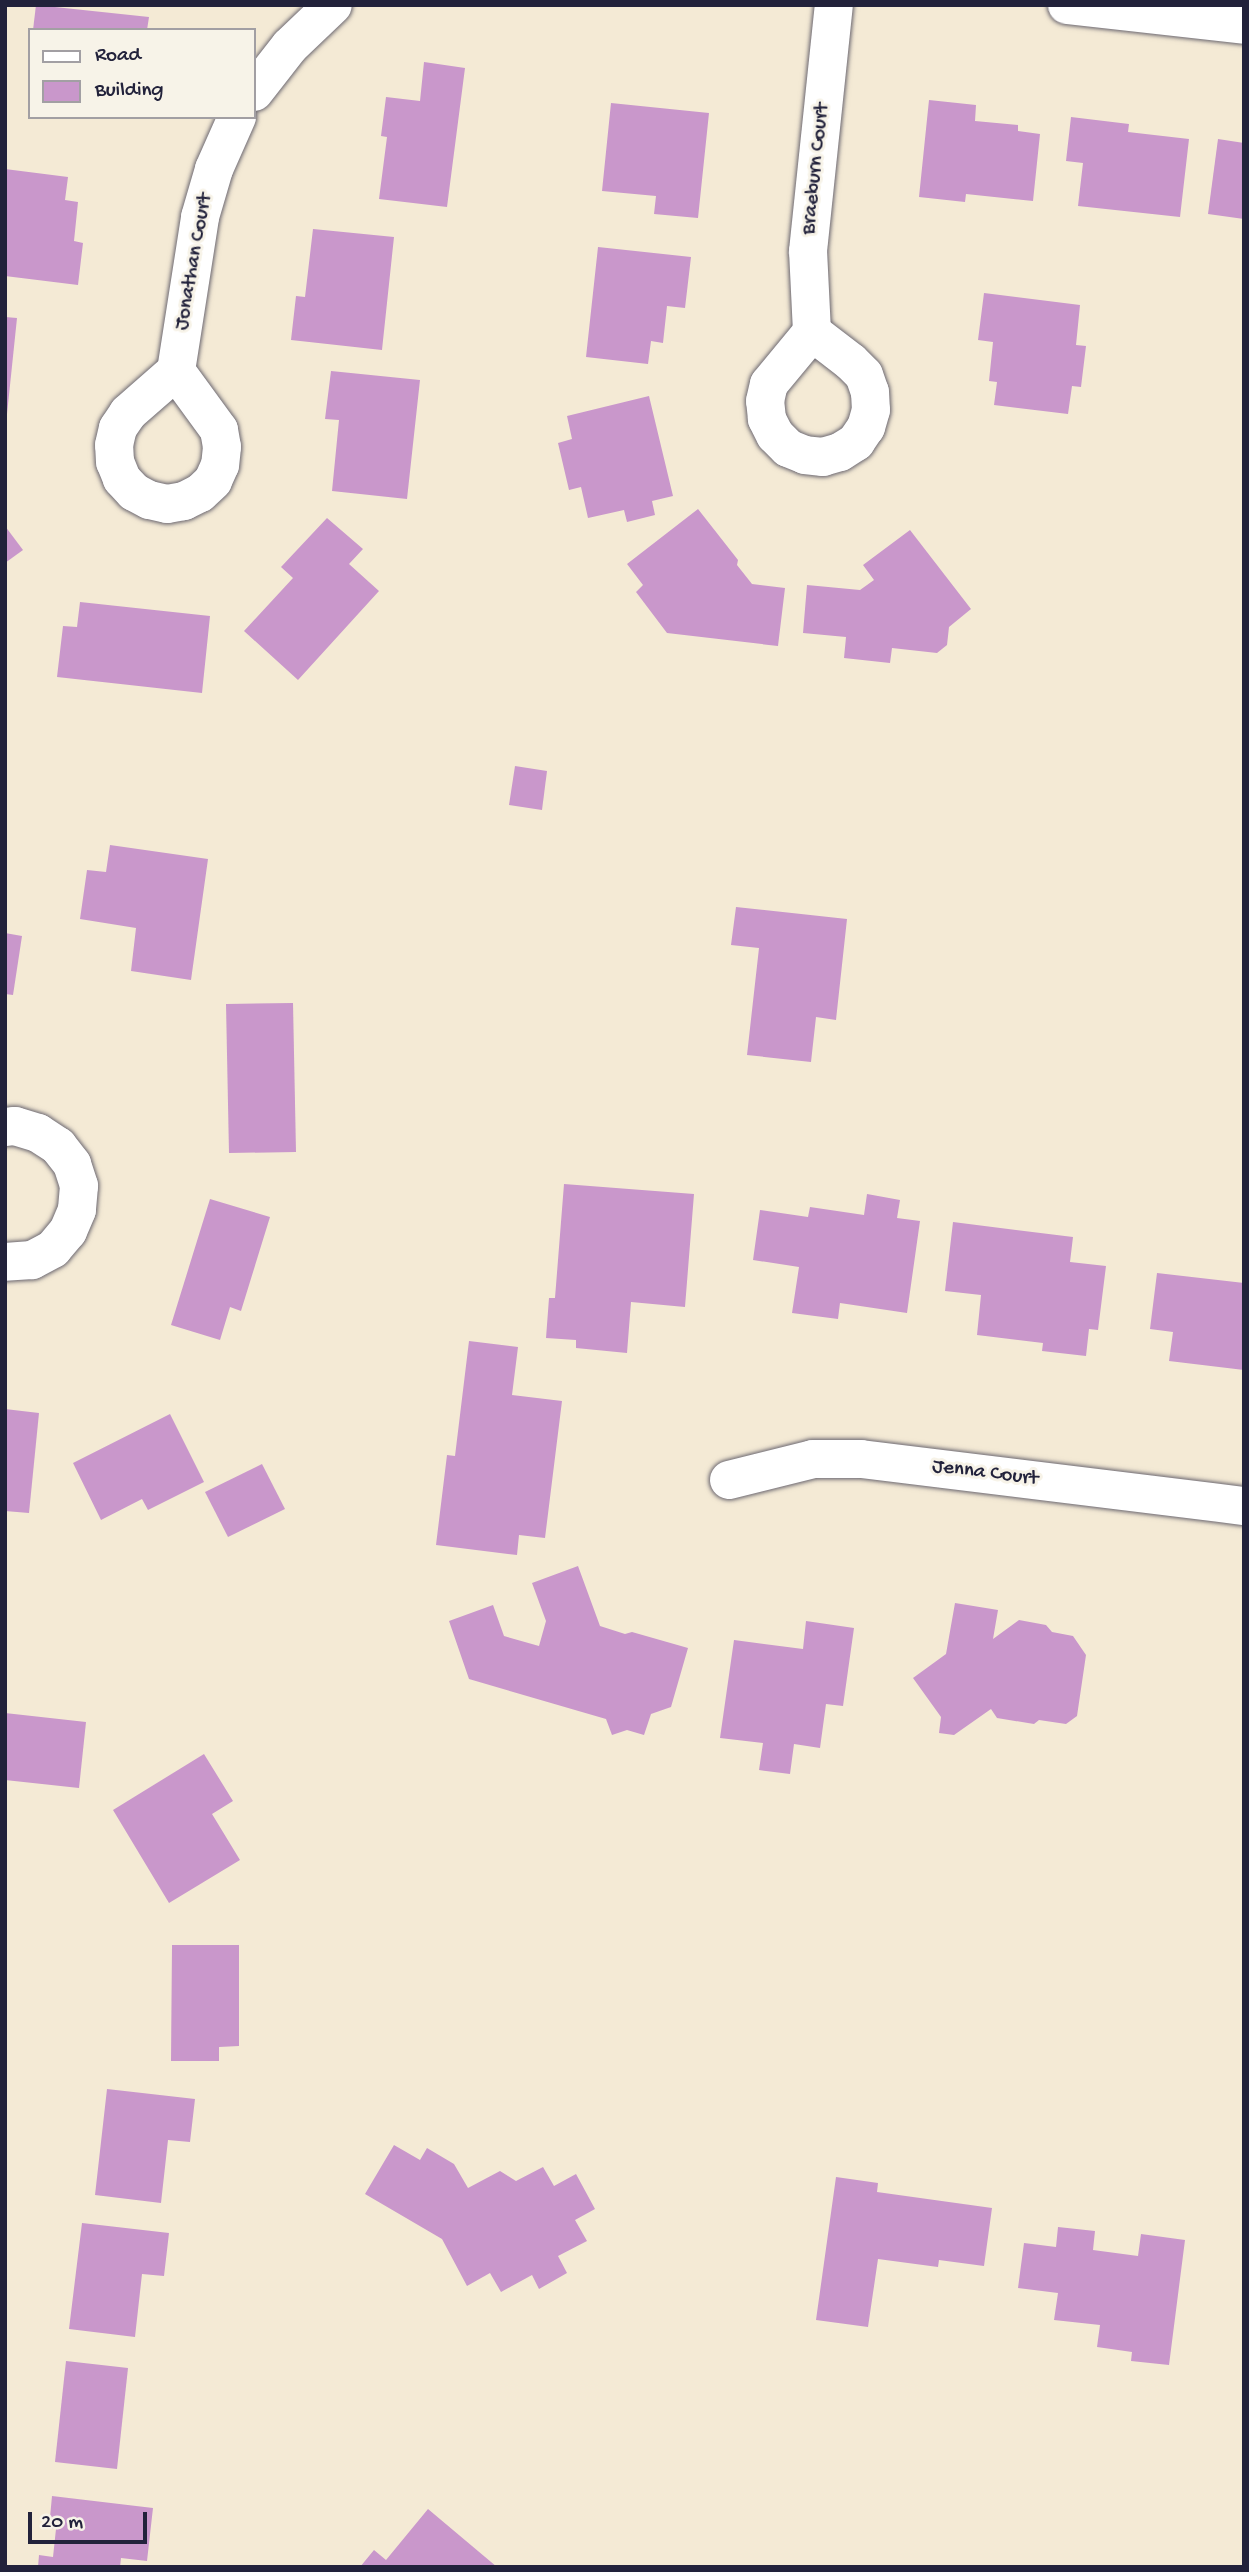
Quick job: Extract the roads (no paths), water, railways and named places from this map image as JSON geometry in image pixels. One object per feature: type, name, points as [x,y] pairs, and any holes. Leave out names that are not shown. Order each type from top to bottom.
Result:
[{"type":"street","points":[[256,89],[290,46],[333,5]]},
{"type":"street","name":"Braeburn Court","points":[[813,332],[808,251],[834,5]]},
{"type":"street","points":[[1067,5],[1244,25]]},
{"type":"street","name":"Jonathan Court","points":[[176,370],[200,217],[214,169],[236,119]]},
{"type":"street","points":[[5,1128],[16,1126],[38,1133],[58,1146],[72,1164],[79,1186],[77,1210],[73,1220],[52,1249],[32,1259],[5,1262]]},
{"type":"street","name":"Jenna Court","points":[[729,1480],[813,1459],[861,1459],[1244,1506]]}]
